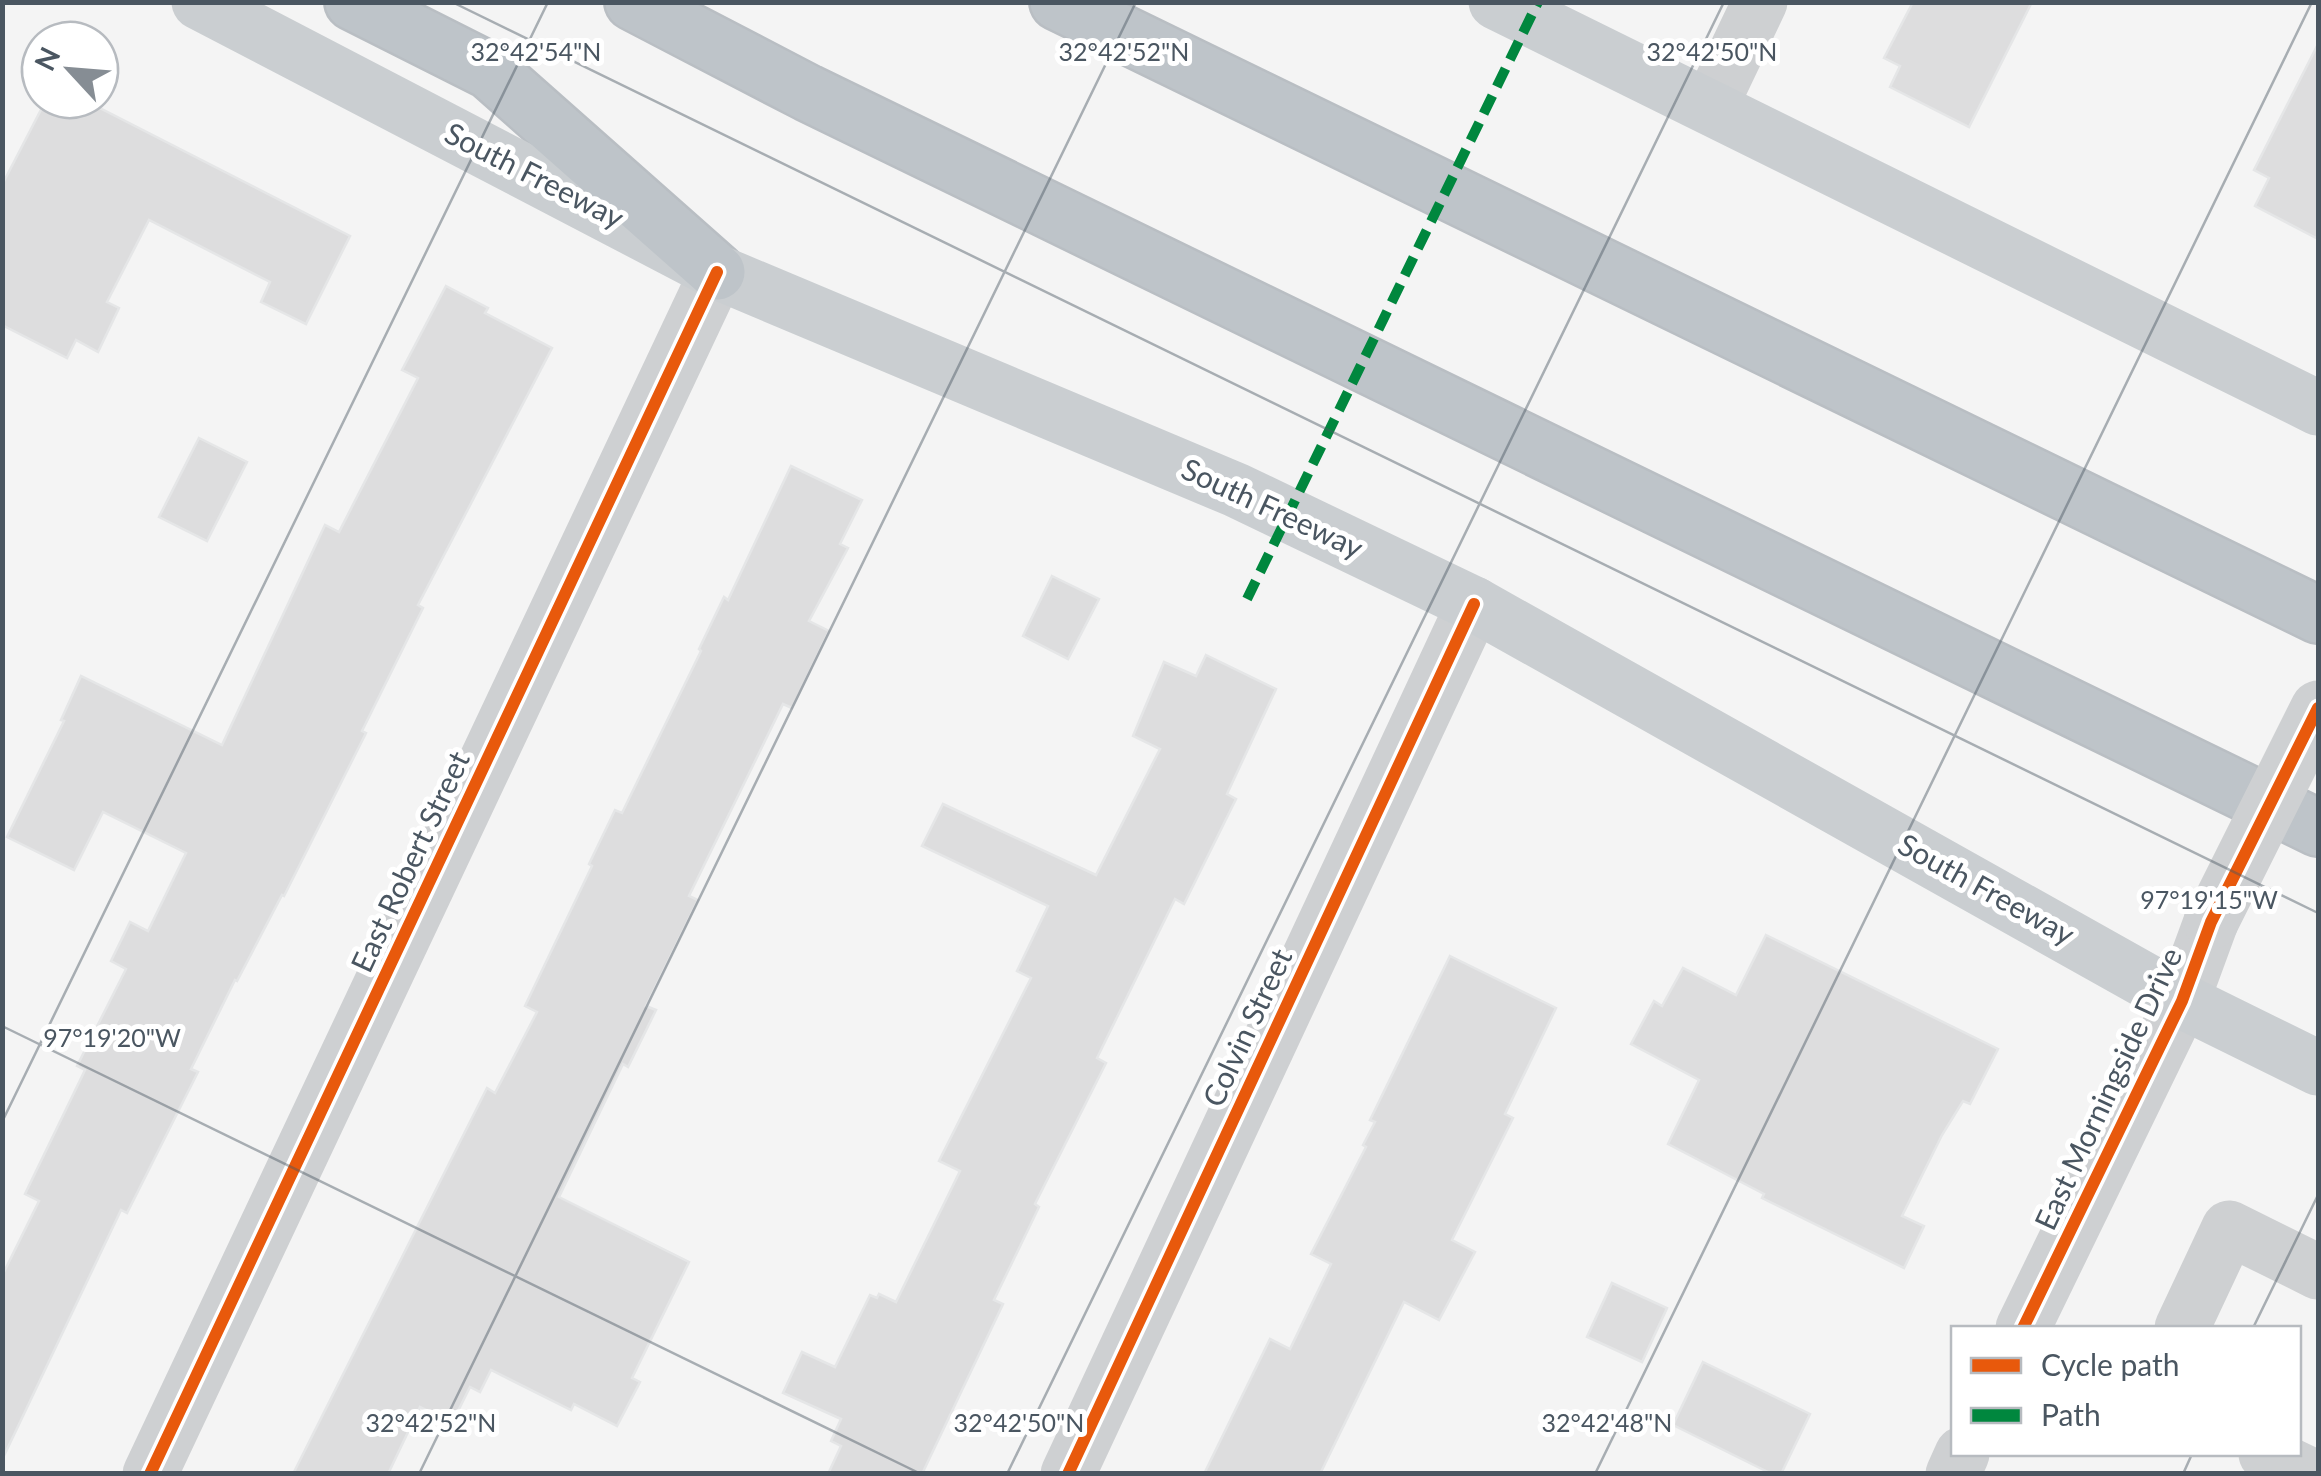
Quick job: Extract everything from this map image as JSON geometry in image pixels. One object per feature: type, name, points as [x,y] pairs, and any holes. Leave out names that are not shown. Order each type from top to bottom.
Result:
[{"type":"highway","points":[[353,2],[490,71],[718,272]]},
{"type":"highway","points":[[633,2],[808,93],[2318,828]]},
{"type":"highway","points":[[1058,2],[2318,615]]},
{"type":"highway","points":[[2124,733],[2318,848]]},
{"type":"main road","name":"South Freeway","points":[[199,2],[718,272],[1236,490],[1474,604],[2182,1001],[2318,1068]]},
{"type":"main road","points":[[1496,2],[2318,408]]},
{"type":"street","points":[[1710,107],[1760,2]]},
{"type":"street","name":"East Robert Street","points":[[150,1474],[718,272]]},
{"type":"street","name":"Colvin Street","points":[[1068,1474],[1474,604]]},
{"type":"street","name":"East Morningside Drive","points":[[2024,1326],[2182,1001],[2211,922],[2318,708]]},
{"type":"street","points":[[2183,1326],[2229,1228],[2318,1272]]},
{"type":"street","points":[[2270,1456],[2308,1474]]},
{"type":"building","points":[[1913,2],[2032,2],[1969,127],[1890,87],[1900,66],[1884,58]]},
{"type":"building","points":[[2318,44],[2318,239],[2255,206],[2269,178],[2254,170]]},
{"type":"building","points":[[120,118],[350,236],[306,324],[261,302],[270,282],[149,220],[107,302],[119,308],[98,352],[76,340],[67,358],[2,325],[2,185],[36,120]]},
{"type":"building","points":[[446,286],[488,308],[485,313],[552,348],[418,605],[423,608],[362,731],[366,733],[284,896],[235,980],[191,1069],[198,1072],[127,1213],[121,1210],[2,1460],[2,1276],[39,1201],[25,1194],[85,1070],[77,1066],[126,969],[111,961],[130,922],[148,931],[186,853],[103,812],[74,870],[7,837],[64,721],[61,720],[81,676],[222,745],[325,525],[339,532],[418,378],[402,370]]},
{"type":"building","points":[[199,438],[247,462],[207,541],[159,517]]},
{"type":"building","points":[[791,466],[862,500],[840,544],[848,548],[809,621],[829,631],[792,708],[783,704],[689,896],[698,900],[646,1006],[656,1010],[628,1067],[623,1064],[559,1197],[689,1262],[632,1378],[640,1382],[617,1426],[574,1404],[571,1410],[491,1370],[480,1392],[470,1387],[452,1423],[420,1407],[388,1474],[293,1474],[487,1088],[495,1093],[537,1012],[525,1006],[592,866],[589,864],[615,810],[622,813]]},
{"type":"building","points":[[1052,576],[1099,599],[1068,659],[1023,636]]},
{"type":"building","points":[[1206,655],[1276,689],[1227,794],[1236,799],[1184,904],[1175,899],[1097,1058],[1106,1063],[1035,1204],[1039,1207],[994,1300],[1003,1304],[922,1474],[828,1474],[841,1446],[831,1441],[841,1419],[783,1393],[802,1352],[835,1367],[870,1295],[877,1298],[879,1294],[896,1302],[960,1171],[939,1161],[1031,978],[1017,971],[1048,906],[922,846],[943,804],[1096,875],[1160,749],[1133,736],[1164,662],[1196,676]]},
{"type":"building","points":[[1766,935],[1998,1049],[1970,1104],[1963,1101],[1942,1135],[1902,1216],[1924,1226],[1904,1268],[1762,1198],[1764,1194],[1668,1144],[1699,1080],[1631,1044],[1654,1001],[1662,1006],[1683,968],[1736,995]]},
{"type":"building","points":[[1450,956],[1556,1008],[1505,1114],[1513,1118],[1452,1240],[1475,1252],[1439,1320],[1404,1302],[1320,1474],[1204,1474],[1270,1339],[1290,1349],[1331,1264],[1311,1254],[1366,1147],[1363,1145],[1375,1122],[1370,1120]]},
{"type":"building","points":[[1612,1283],[1667,1308],[1642,1362],[1587,1337]]},
{"type":"building","points":[[1703,1362],[1810,1414],[1781,1474],[1772,1474],[1673,1425]]},
{"type":"marked path","points":[[1247,599],[1538,2]]},
{"type":"cycle path","points":[[150,1474],[717,272]]},
{"type":"cycle path","points":[[1068,1474],[1474,604]]},
{"type":"cycle path","points":[[2024,1326],[2182,1001],[2211,922],[2318,708]]}]
